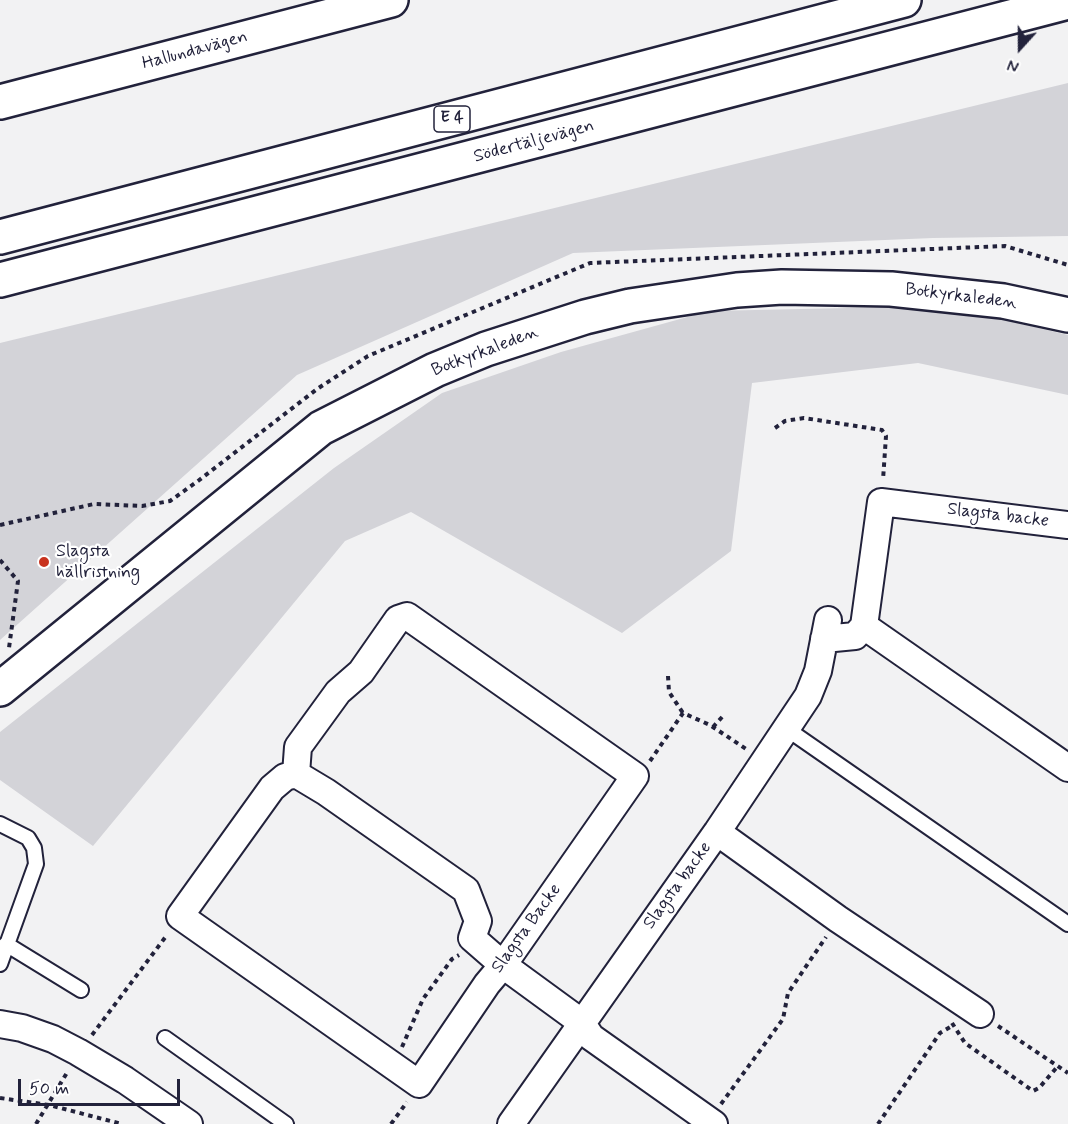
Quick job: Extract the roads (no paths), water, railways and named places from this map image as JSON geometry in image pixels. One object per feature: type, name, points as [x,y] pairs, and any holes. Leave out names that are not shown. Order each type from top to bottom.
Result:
[{"type":"main road","name":"Hallundavägen","points":[[0,102],[391,0]]},
{"type":"main road","name":"E 4","points":[[0,237],[904,0]]},
{"type":"main road","name":"Södertäljevägen","points":[[0,280],[1068,2]]},
{"type":"main road","name":"Botkyrkaleden","points":[[9,682],[321,428],[435,370],[529,334],[585,316],[630,306],[701,294],[782,287],[854,287],[935,292],[1003,301],[1068,315]]},
{"type":"street","name":"Slagsta backe","points":[[511,1124],[787,729],[808,696],[818,671],[826,630],[855,636],[864,626],[881,502],[1068,525]]},
{"type":"street","name":"Slagsta Backe","points":[[407,616],[635,776],[419,1084],[180,916],[272,788],[285,777],[296,774],[298,747],[338,692],[361,672],[398,619],[407,616]]},
{"type":"street","points":[[864,626],[1068,768]]},
{"type":"street","points":[[296,774],[326,792],[466,890],[478,921],[472,938],[503,965],[581,1022],[591,1037],[712,1122]]},
{"type":"street","points":[[717,832],[838,919],[980,1014]]},
{"type":"street","points":[[0,1024],[22,1028],[54,1039],[124,1080],[189,1124]]},
{"type":"lane","points":[[787,729],[1068,924]]},
{"type":"lane","points":[[0,824],[28,838],[36,856],[36,864],[0,964]]},
{"type":"lane","points":[[6,944],[81,990]]},
{"type":"lane","points":[[165,1038],[286,1124]]},
{"type":"place","name":"Slagsta hällristning","points":[[44,562]]}]
